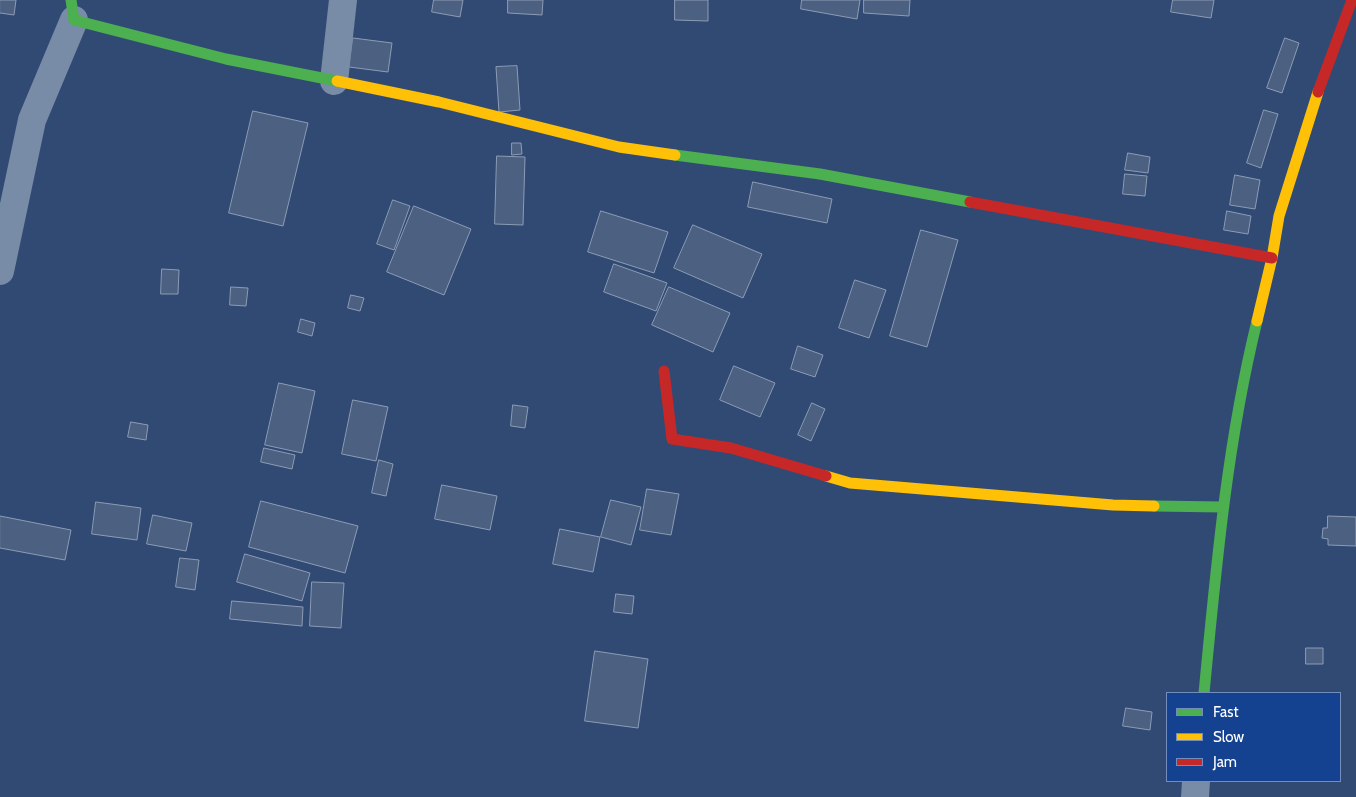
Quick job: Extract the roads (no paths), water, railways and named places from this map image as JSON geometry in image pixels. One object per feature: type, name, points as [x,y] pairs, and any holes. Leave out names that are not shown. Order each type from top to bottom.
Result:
[{"type":"street","points":[[334,81],[343,0]]},
{"type":"street","points":[[1204,692],[1224,508],[1249,353],[1272,258],[1279,216],[1312,108],[1352,0]]},
{"type":"street","points":[[0,270],[32,120],[72,10],[226,59],[439,102],[619,147],[820,174],[1272,258]]},
{"type":"street","points":[[664,371],[672,439],[732,448],[850,483],[1113,505],[1224,508]]},
{"type":"street","points":[[1195,797],[1196,782]]}]
